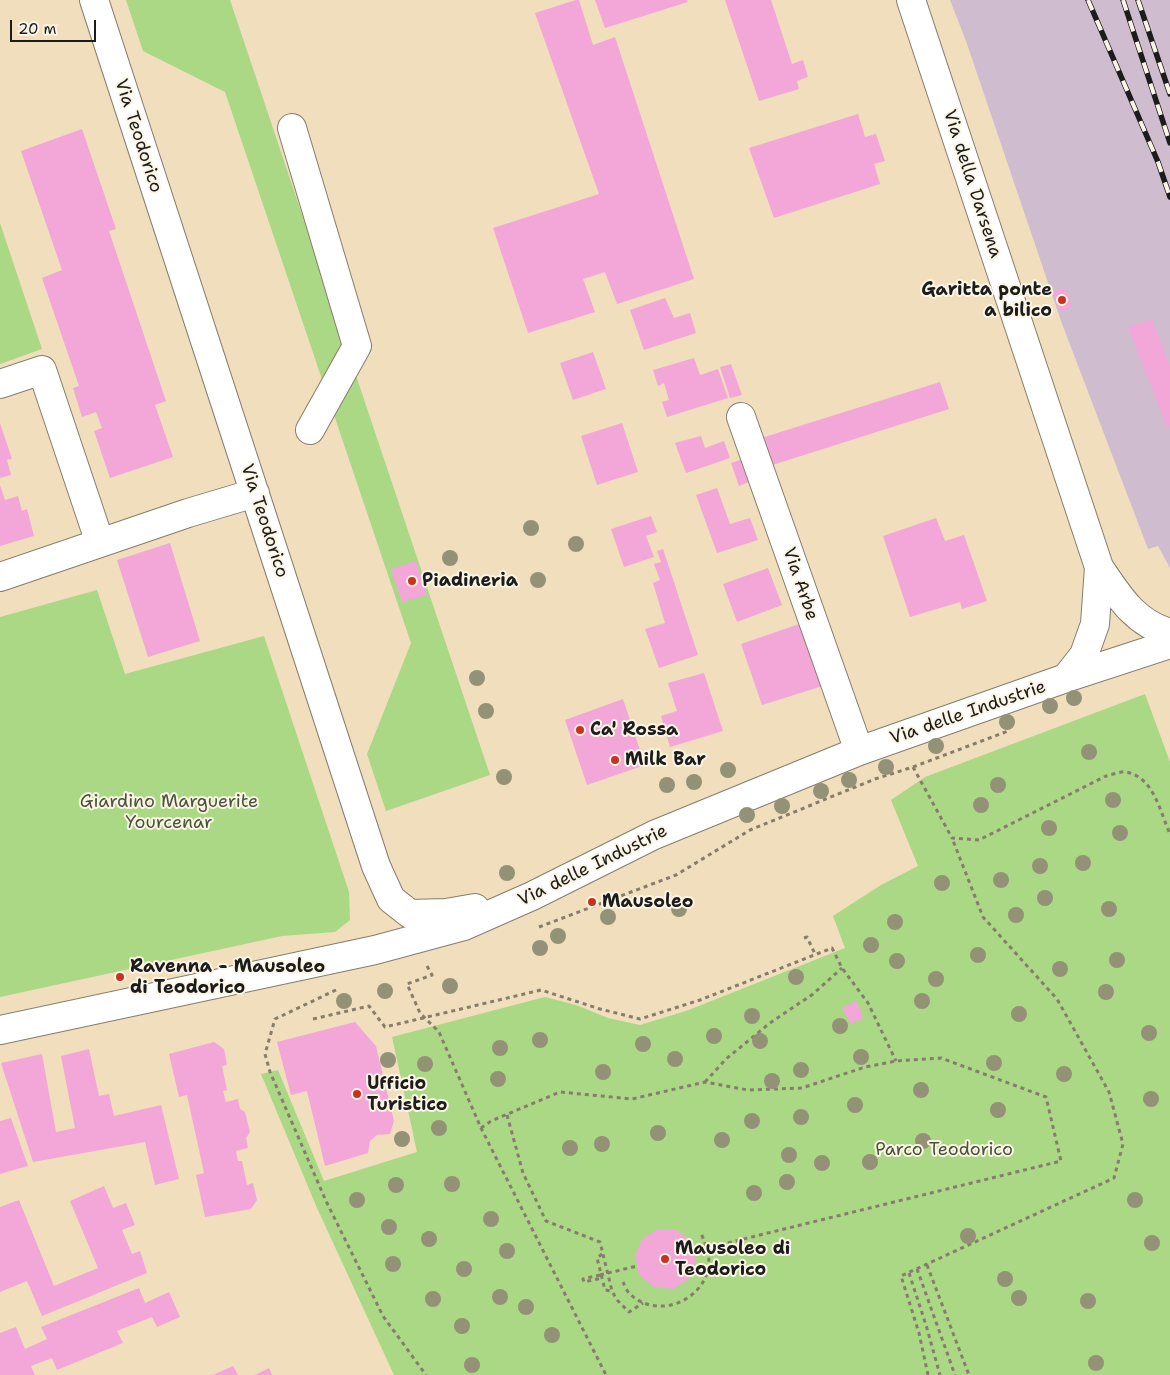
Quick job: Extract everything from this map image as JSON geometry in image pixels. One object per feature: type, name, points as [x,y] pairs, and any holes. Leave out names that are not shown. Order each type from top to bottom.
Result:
[{"type":"street","name":"Via Teodorico","points":[[94,0],[376,866],[391,899],[410,914],[446,913],[532,896]]},
{"type":"street","name":"Via della Darsena","points":[[911,0],[1099,567],[1124,604],[1144,622],[1170,633]]},
{"type":"street","points":[[292,128],[357,346],[310,430]]},
{"type":"street","points":[[0,384],[42,370],[100,543]]},
{"type":"street","name":"Via Arbe","points":[[741,417],[859,751]]},
{"type":"street","points":[[0,576],[254,493]]},
{"type":"street","name":"Via della Darsena","points":[[1066,678],[1084,655],[1095,624],[1099,567]]},
{"type":"street","name":"Via delle Industrie","points":[[0,1030],[376,950],[464,926],[532,896],[654,835],[859,751],[1066,678],[1170,644]]},
{"type":"path","points":[[534,929],[676,875],[750,830],[875,779],[1012,730]]},
{"type":"path","points":[[903,736],[913,767],[952,838],[983,917],[1057,999],[1108,1092],[1124,1144],[1114,1178],[902,1276],[928,1375]]},
{"type":"path","points":[[952,838],[979,840],[1106,776],[1124,771],[1140,778],[1150,787],[1170,834]]},
{"type":"path","points":[[804,938],[807,936],[815,954]]},
{"type":"path","points":[[313,1019],[369,1006],[385,1027],[541,990],[600,1009],[640,1019],[700,1000],[832,948],[842,968],[868,1003],[896,1061]]},
{"type":"path","points":[[417,968],[436,962]]},
{"type":"path","points":[[427,965],[432,975],[407,984],[424,1019],[438,1032],[481,1128],[606,1375]]},
{"type":"path","points":[[705,1082],[726,1059],[770,1023],[813,994],[842,968]]},
{"type":"path","points":[[343,986],[274,1019],[265,1054],[270,1072],[326,1202],[383,1316],[426,1375]]},
{"type":"path","points":[[481,1128],[491,1121],[560,1092],[632,1098],[705,1082],[748,1090],[802,1088],[865,1067],[896,1061],[942,1058],[1046,1097],[1062,1161],[708,1248]]},
{"type":"path","points":[[507,1115],[523,1173],[546,1222],[600,1242],[612,1292],[617,1300],[629,1312],[643,1303]]},
{"type":"path","points":[[623,1282],[630,1294],[643,1303],[658,1306],[673,1305],[686,1299],[698,1290],[705,1277],[709,1263],[708,1248],[701,1233]]},
{"type":"path","points":[[602,1254],[597,1258],[601,1276],[605,1290],[612,1292]]},
{"type":"path","points":[[927,1265],[969,1375]]},
{"type":"path","points":[[601,1276],[637,1266]]},
{"type":"path","points":[[917,1269],[955,1375]]},
{"type":"path","points":[[909,1274],[940,1375]]},
{"type":"shaded area","points":[[950,0],[1170,0],[1170,568],[1158,546],[1148,549],[1061,321],[966,41]]},
{"type":"green space","points":[[126,0],[230,0],[490,775],[386,811],[367,754],[411,643],[225,92],[143,51]]},
{"type":"green space","points":[[0,223],[42,349],[0,364]]},
{"type":"green space","name":"Giardino Marguerite Yourcenar","points":[[97,590],[125,674],[264,636],[349,892],[350,920],[335,932],[282,936],[0,997],[0,617]]},
{"type":"green space","name":"Parco Teodorico","points":[[1145,694],[1170,762],[1170,1375],[394,1375],[317,1208],[261,1074],[278,1070],[324,1181],[417,1152],[392,1037],[545,997],[576,1005],[608,1018],[640,1025],[686,1011],[845,948],[833,916],[881,885],[918,866],[891,800],[925,777]]},
{"type":"building","points":[[579,0],[593,45],[615,37],[694,279],[617,304],[605,272],[583,279],[595,312],[528,333],[493,228],[599,194],[535,13]]},
{"type":"building","points":[[595,0],[687,0],[688,2],[605,28]]},
{"type":"building","points":[[725,0],[771,0],[792,64],[803,60],[808,77],[797,81],[799,89],[759,101]]},
{"type":"building","points":[[858,114],[865,137],[876,134],[885,161],[874,164],[880,184],[774,218],[749,148]]},
{"type":"building","points":[[82,129],[116,229],[109,231],[166,401],[155,405],[173,457],[110,478],[94,431],[102,428],[96,412],[82,417],[73,388],[79,386],[42,278],[62,270],[21,151]]},
{"type":"building","name":"Garitta ponte a bilico","points":[[1065,288],[1072,307],[1060,311],[1053,292]]},
{"type":"building","points":[[665,298],[674,318],[690,313],[696,333],[644,350],[630,310]]},
{"type":"building","points":[[1152,319],[1170,366],[1170,426],[1167,427],[1128,327]]},
{"type":"building","points":[[593,352],[606,389],[573,400],[560,363]]},
{"type":"building","points":[[694,358],[700,375],[718,369],[728,398],[667,417],[662,402],[669,400],[664,383],[658,386],[653,370]]},
{"type":"building","points":[[731,364],[742,395],[730,398],[720,367]]},
{"type":"building","points":[[940,382],[949,409],[763,468],[755,440]]},
{"type":"building","points":[[0,423],[12,459],[7,460],[11,475],[0,478]]},
{"type":"building","points":[[622,423],[638,472],[597,485],[581,436]]},
{"type":"building","points":[[701,436],[705,448],[724,441],[730,458],[686,473],[675,443]]},
{"type":"building","points":[[749,457],[756,479],[739,486],[731,463]]},
{"type":"building","points":[[0,485],[5,500],[18,496],[22,511],[27,509],[34,536],[0,546]]},
{"type":"building","points":[[717,488],[730,524],[750,518],[758,540],[717,553],[696,495]]},
{"type":"building","points":[[651,516],[657,532],[646,536],[654,557],[624,567],[611,529]]},
{"type":"building","points":[[936,518],[945,541],[964,535],[987,601],[962,609],[960,602],[910,617],[883,536]]},
{"type":"building","points":[[170,543],[200,641],[148,657],[117,560]]},
{"type":"building","points":[[663,549],[698,655],[659,668],[645,629],[665,623],[653,583],[660,580],[654,564],[661,562],[657,551]]},
{"type":"building","points":[[416,561],[427,595],[402,602],[391,569]]},
{"type":"building","points":[[768,568],[782,605],[737,622],[723,584]]},
{"type":"building","points":[[808,621],[829,684],[762,705],[741,644]]},
{"type":"building","points":[[704,673],[723,731],[670,747],[661,716],[677,711],[668,683]]},
{"type":"building","points":[[623,699],[645,765],[587,785],[565,720]]},
{"type":"building","points":[[856,1001],[864,1017],[851,1024],[842,1008]]},
{"type":"building","points":[[355,1022],[376,1046],[394,1121],[390,1134],[377,1135],[370,1141],[368,1153],[325,1166],[307,1091],[291,1095],[277,1042]]},
{"type":"building","points":[[214,1042],[224,1049],[227,1065],[222,1066],[227,1090],[223,1091],[226,1102],[238,1099],[240,1109],[245,1112],[250,1132],[246,1138],[248,1148],[236,1151],[238,1161],[242,1161],[247,1185],[253,1183],[257,1200],[251,1209],[205,1217],[196,1175],[204,1173],[187,1095],[179,1097],[169,1054]]},
{"type":"building","points":[[89,1049],[99,1096],[109,1094],[114,1116],[161,1105],[179,1179],[155,1185],[145,1142],[33,1162],[1,1063],[42,1054],[56,1132],[75,1128],[61,1056]]},
{"type":"building","points":[[11,1118],[28,1166],[0,1174],[0,1121]]},
{"type":"building","points":[[104,1186],[113,1208],[126,1203],[135,1225],[122,1230],[132,1254],[140,1251],[147,1273],[42,1316],[27,1281],[0,1292],[0,1207],[19,1200],[54,1286],[98,1268],[70,1201]]},
{"type":"building","name":"Mausoleo di Teodorico","points":[[658,1229],[677,1230],[692,1242],[696,1261],[689,1279],[673,1289],[654,1287],[639,1275],[636,1253],[642,1239]]},
{"type":"building","points":[[139,1288],[145,1303],[169,1292],[180,1317],[157,1327],[152,1317],[117,1331],[123,1343],[57,1370],[52,1358],[31,1366],[35,1375],[0,1375],[0,1333],[16,1327],[25,1349],[47,1339],[41,1327]]},
{"type":"building","points":[[233,1366],[238,1375],[213,1375]]},
{"type":"building","points":[[269,1368],[272,1375],[255,1375]]},
{"type":"railway","points":[[1088,0],[1158,162],[1170,197]]},
{"type":"railway","points":[[1123,0],[1170,143]]},
{"type":"railway","points":[[1138,0],[1170,94]]},
{"type":"place","name":"Garitta ponte a bilico","points":[[1062,300]]},
{"type":"place","name":"Piadineria","points":[[412,581]]},
{"type":"place","name":"Ca' Rossa","points":[[580,730]]},
{"type":"place","name":"Milk Bar","points":[[615,760]]},
{"type":"place","name":"Mausoleo","points":[[592,902]]},
{"type":"place","name":"Ravenna - Mausoleo di Teodorico","points":[[120,977]]},
{"type":"place","name":"Ufficio Turistico","points":[[357,1094]]},
{"type":"place","name":"Mausoleo di Teodorico","points":[[665,1259]]}]
